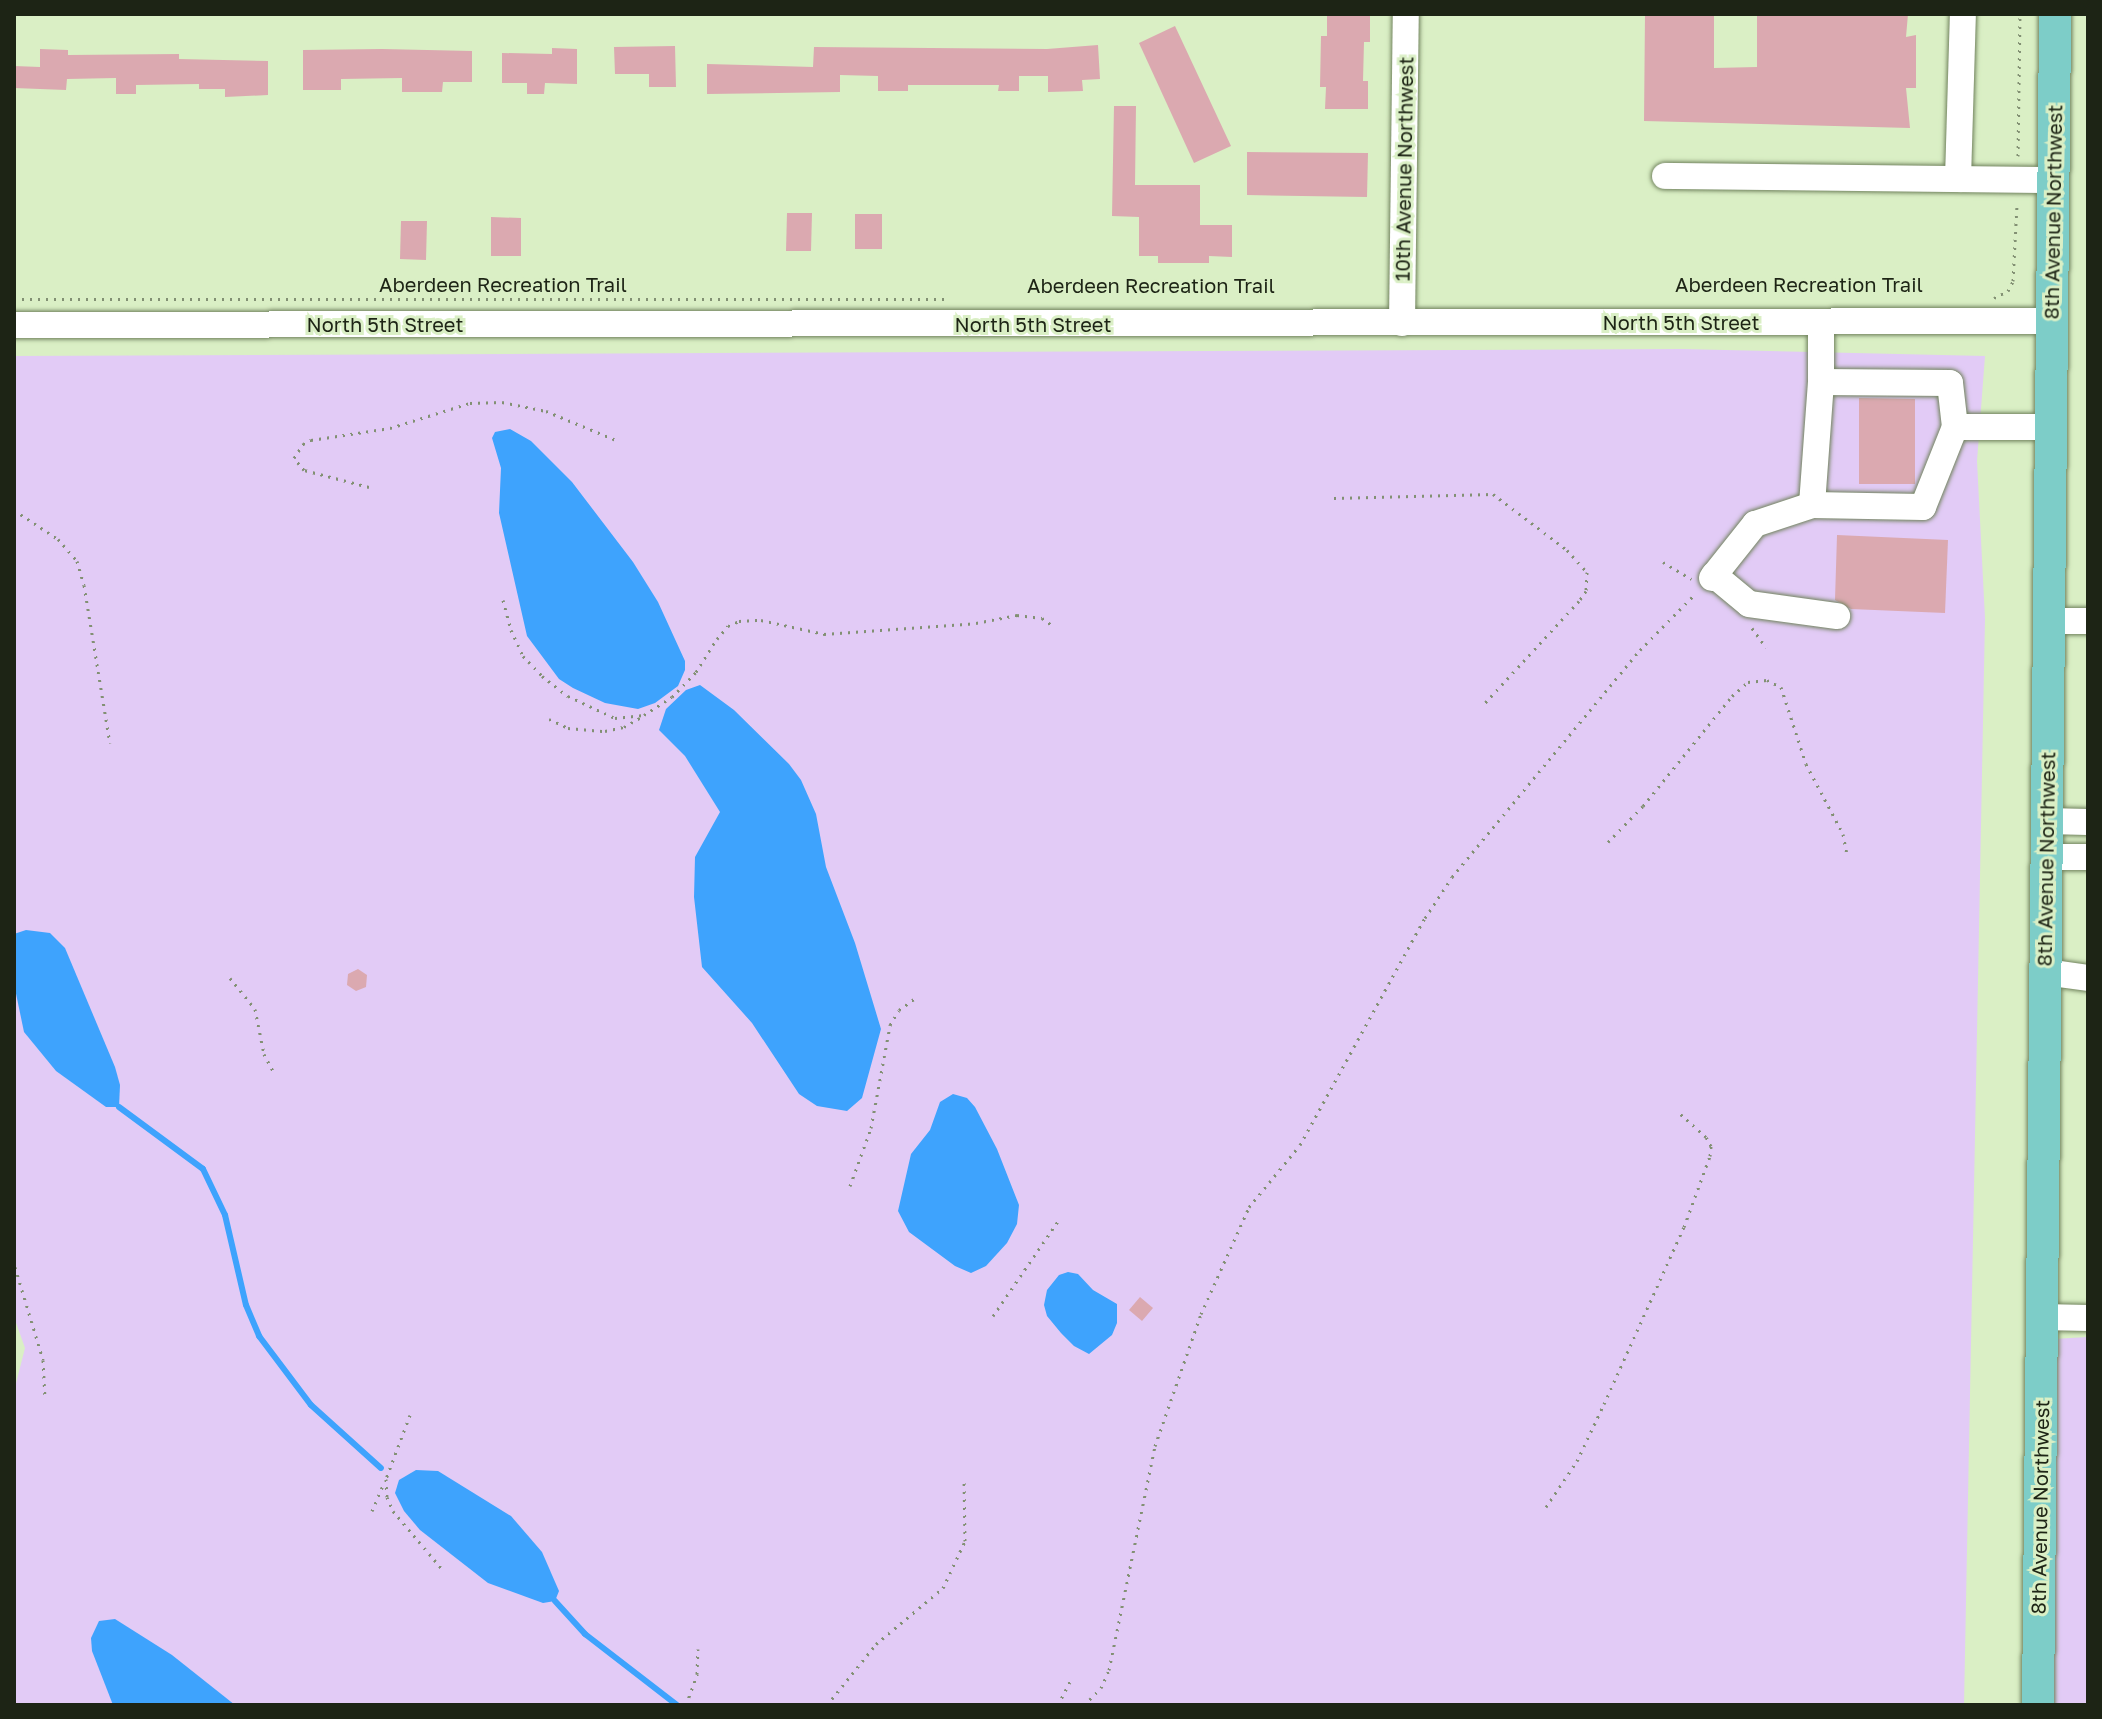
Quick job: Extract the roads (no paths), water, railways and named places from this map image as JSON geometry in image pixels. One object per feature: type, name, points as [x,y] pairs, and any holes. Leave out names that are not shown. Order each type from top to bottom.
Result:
[{"type":"main road","name":"8th Avenue Northwest","points":[[2038,1705],[2055,14]]},
{"type":"street","name":"10th Avenue Northwest","points":[[1402,323],[1406,14]]},
{"type":"street","points":[[1958,179],[1963,14]]},
{"type":"street","points":[[1665,176],[2053,180]]},
{"type":"street","name":"North 5th Street","points":[[14,325],[2052,321]]},
{"type":"street","points":[[1812,505],[1821,382],[1821,322]]},
{"type":"street","points":[[1821,382],[1950,383],[1955,427],[1923,507],[1812,505],[1755,524],[1713,576],[1749,604],[1837,616]]},
{"type":"street","points":[[1955,427],[2051,427]]},
{"type":"street","points":[[2049,621],[2088,621]]},
{"type":"street","points":[[2047,821],[2088,822]]},
{"type":"street","points":[[2046,857],[2088,857]]},
{"type":"street","points":[[2045,972],[2088,978]]},
{"type":"street","points":[[2042,1317],[2088,1318]]},
{"type":"water","points":[[510,429],[531,441],[572,482],[633,562],[658,602],[685,661],[685,670],[678,686],[655,703],[638,709],[605,703],[573,688],[559,679],[527,636],[499,513],[501,468],[492,438],[495,432]]},
{"type":"water","points":[[700,685],[734,710],[789,764],[801,780],[816,814],[826,867],[855,943],[881,1029],[862,1098],[847,1111],[817,1106],[799,1094],[752,1023],[702,967],[694,897],[695,857],[720,812],[685,756],[659,730],[666,709],[686,690]]},
{"type":"water","points":[[26,930],[50,933],[65,948],[115,1067],[120,1085],[119,1107],[106,1107],[56,1071],[24,1032],[14,984],[14,934]]},
{"type":"water","points":[[953,1094],[967,1098],[975,1107],[997,1149],[1019,1205],[1017,1224],[1007,1243],[986,1266],[971,1273],[955,1266],[909,1232],[898,1211],[911,1154],[930,1130],[940,1102]]},
{"type":"water","points":[[1068,1272],[1078,1274],[1093,1290],[1117,1304],[1117,1323],[1112,1335],[1089,1354],[1074,1346],[1061,1333],[1047,1316],[1044,1305],[1047,1290],[1059,1275]]},
{"type":"water","points":[[416,1470],[438,1471],[511,1516],[542,1552],[559,1591],[555,1601],[543,1603],[488,1583],[420,1530],[404,1511],[395,1493],[399,1480]]},
{"type":"water","points":[[115,1619],[172,1655],[235,1705],[113,1705],[92,1651],[91,1638],[99,1621]]},
{"type":"waterway","points":[[119,1107],[203,1169],[225,1215],[246,1305],[259,1336],[311,1405],[381,1468]]},
{"type":"waterway","points":[[555,1601],[585,1634],[677,1705]]}]
